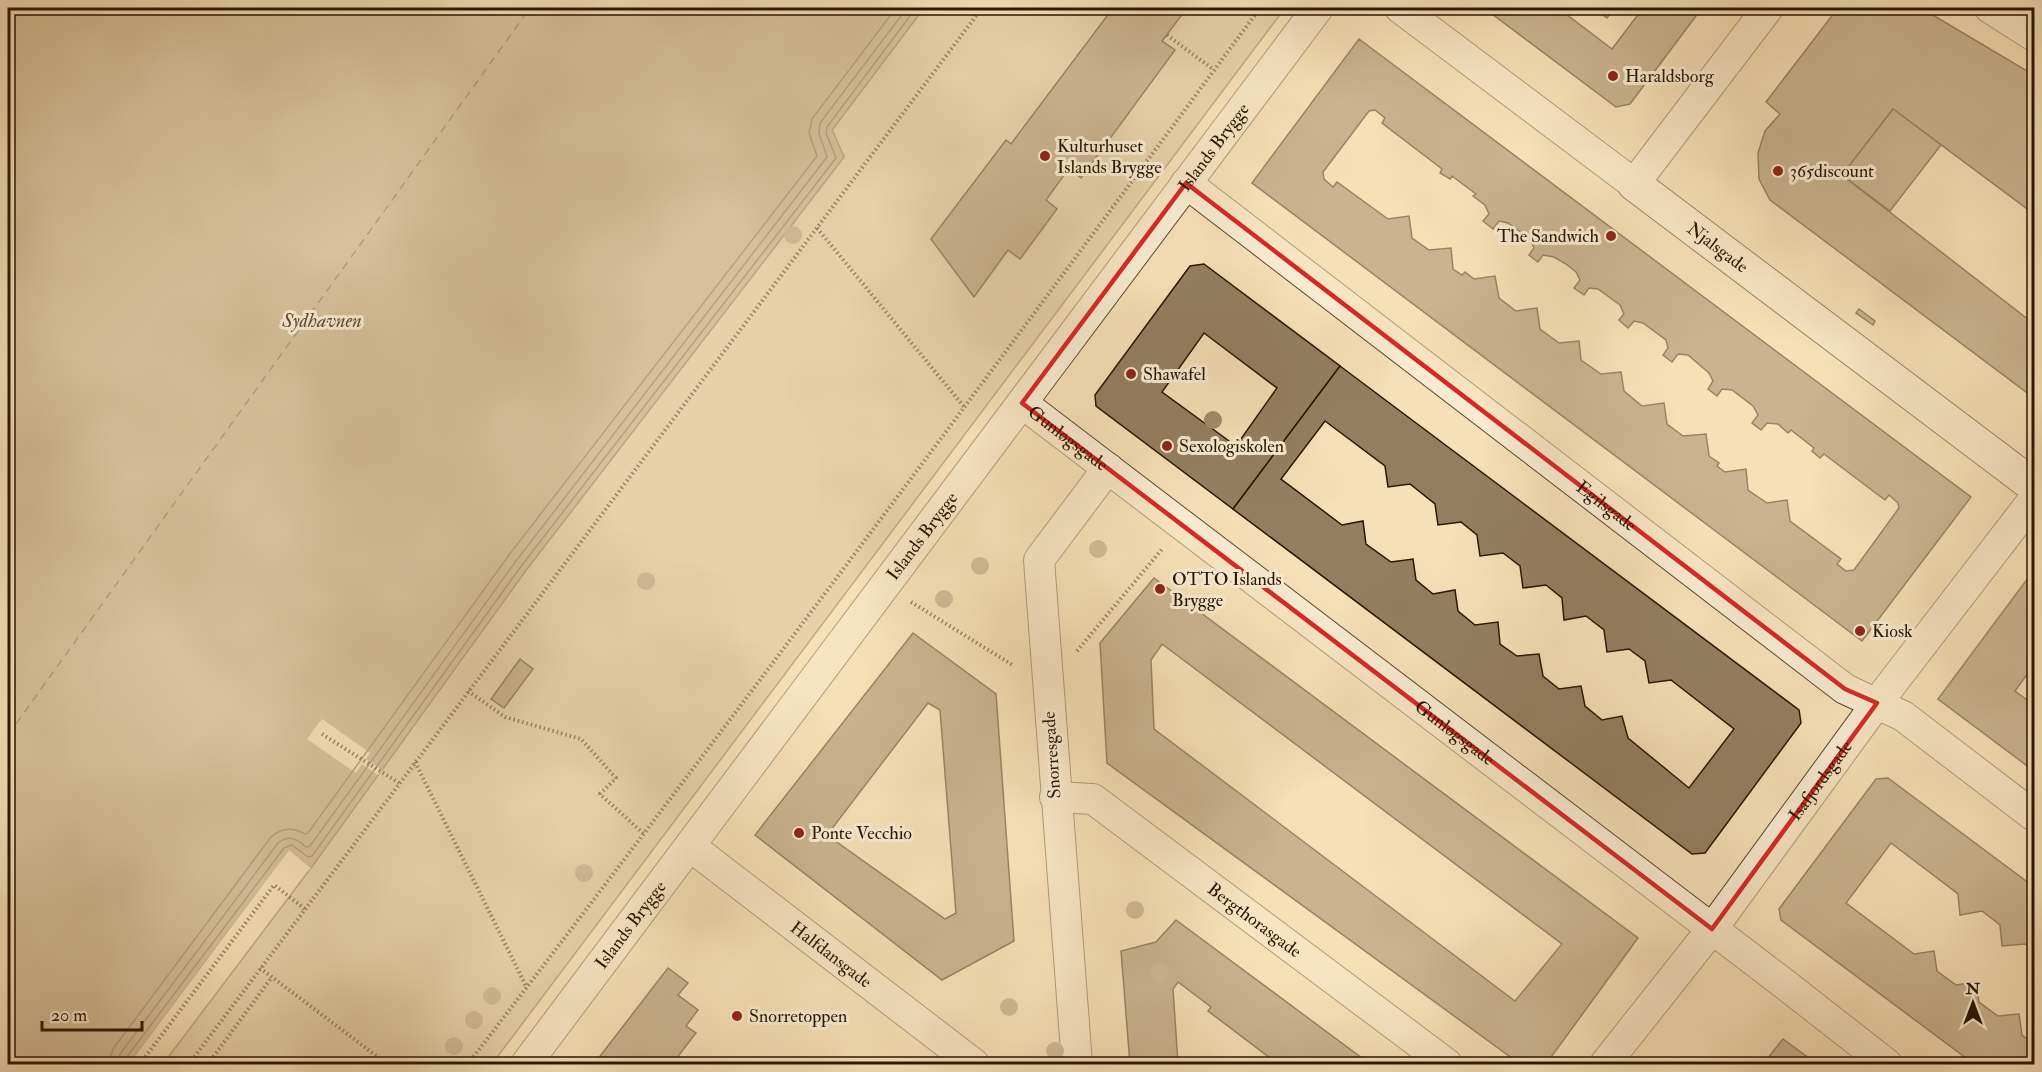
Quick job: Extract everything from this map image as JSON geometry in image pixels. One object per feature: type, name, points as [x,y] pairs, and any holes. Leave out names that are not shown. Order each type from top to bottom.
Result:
[{"type":"street","name":"Islands Brygge","points":[[525,1065],[1318,8]]},
{"type":"street","name":"Njalsgade","points":[[1400,8],[2034,486]]},
{"type":"street","points":[[1634,184],[1768,8]]},
{"type":"street","points":[[1990,8],[2034,36]]},
{"type":"street","name":"Egilsgade","points":[[1186,183],[1845,689],[1903,716],[2034,816]]},
{"type":"street","name":"Gunløgsgade","points":[[1022,403],[1887,1065]]},
{"type":"street","name":"Snorresgade","points":[[1077,1065],[1038,560],[1108,468]]},
{"type":"street","name":"Isafjordsgade","points":[[1605,1065],[1712,929],[1877,703],[2034,499]]},
{"type":"street","name":"Bergthorasgade","points":[[1055,797],[1093,799],[1447,1065]]},
{"type":"street","name":"Halfdansgade","points":[[690,846],[974,1065]]},
{"type":"path","points":[[189,1065],[981,8]]},
{"type":"path","points":[[468,1065],[645,835],[965,408],[1260,8]]},
{"type":"path","points":[[1167,35],[1214,70]]},
{"type":"path","points":[[817,228],[965,408]]},
{"type":"path","points":[[885,585],[1047,686],[1182,525]]},
{"type":"path","points":[[468,692],[505,717],[581,739],[616,778],[600,794],[645,835]]},
{"type":"path","points":[[322,734],[399,783]]},
{"type":"path","points":[[415,762],[527,988]]},
{"type":"path","points":[[140,1065],[274,885],[305,909]]},
{"type":"path","points":[[260,968],[387,1065]]},
{"type":"path","points":[[208,1065],[272,977]]},
{"type":"highlighted area","points":[[1186,183],[1845,689],[1877,703],[1712,929],[1022,403]]},
{"type":"shaded area","points":[[924,8],[1285,8],[492,1064],[163,1064],[311,868],[527,569],[844,157],[832,130]]},
{"type":"water","name":"Sydhavnen","points":[[8,8],[924,8],[832,130],[844,157],[527,569],[311,868],[289,851],[129,1064],[8,1064]]},
{"type":"pier","points":[[322,719],[370,753],[366,759],[382,770],[378,775],[362,764],[356,773],[307,739]]},
{"type":"pier","points":[[289,850],[311,868],[309,870],[290,855],[133,1064],[129,1064]]},
{"type":"building","name":"Kulturhuset Islands Brygge","points":[[1113,8],[1187,8],[1162,41],[1175,50],[1081,178],[1069,168],[1046,200],[1057,209],[1020,259],[1008,250],[974,297],[931,239],[1006,140],[1011,144]]},
{"type":"building","name":"Haraldsborg","points":[[1484,8],[1558,8],[1612,49],[1643,8],[1702,8],[1630,104],[1616,107]]},
{"type":"building","points":[[1593,8],[1614,8],[1607,18]]},
{"type":"building","points":[[1838,8],[1921,8],[2034,75],[2034,214],[1893,109],[1842,175],[2034,324],[2032,339],[2034,340],[2034,398],[1770,200],[1759,179],[1758,153],[1765,131],[1780,114],[1766,102]]},
{"type":"building","points":[[1359,39],[1971,497],[1862,641],[1252,183]],"holes":[[[1375,110],[1385,118],[1382,123],[1442,169],[1440,173],[1450,179],[1452,176],[1476,194],[1473,196],[1485,205],[1489,214],[1483,221],[1493,229],[1499,221],[1508,223],[1530,239],[1534,248],[1529,255],[1538,262],[1543,255],[1554,257],[1566,264],[1576,272],[1580,280],[1574,288],[1584,295],[1589,288],[1598,289],[1620,305],[1624,314],[1619,320],[1628,328],[1634,321],[1643,323],[1666,340],[1668,348],[1663,355],[1672,362],[1678,354],[1688,355],[1709,373],[1713,381],[1708,389],[1717,396],[1722,389],[1732,390],[1753,406],[1758,415],[1752,423],[1761,430],[1767,423],[1778,424],[1788,433],[1791,430],[1814,448],[1812,451],[1820,458],[1824,454],[1885,500],[1889,495],[1898,503],[1899,508],[1854,570],[1846,571],[1837,564],[1841,559],[1790,521],[1787,500],[1767,503],[1748,490],[1746,469],[1725,472],[1717,466],[1719,463],[1709,456],[1706,434],[1683,436],[1667,424],[1664,403],[1642,406],[1624,391],[1621,372],[1601,374],[1581,360],[1579,341],[1559,343],[1540,329],[1537,308],[1516,311],[1499,298],[1495,276],[1474,279],[1465,272],[1462,275],[1453,269],[1451,248],[1429,250],[1412,238],[1409,216],[1388,219],[1337,182],[1333,187],[1324,179],[1323,172],[1369,111]]]},
{"type":"building","points":[[1893,109],[1941,145],[1890,211],[1842,175]]},
{"type":"building","points":[[1204,264],[1340,366],[1233,509],[1096,406],[1095,395],[1190,266]],"holes":[[[1204,333],[1277,388],[1236,446],[1162,392]]]},
{"type":"building","points":[[1859,309],[1875,321],[1873,325],[1856,313]]},
{"type":"building","points":[[1340,366],[1799,710],[1801,723],[1705,853],[1692,854],[1233,509]],"holes":[[[1325,421],[1385,466],[1388,487],[1410,484],[1435,504],[1438,525],[1461,522],[1477,535],[1480,556],[1503,553],[1520,566],[1523,588],[1546,585],[1562,598],[1564,620],[1586,616],[1604,630],[1607,652],[1629,649],[1645,661],[1649,683],[1671,680],[1734,729],[1689,788],[1628,738],[1622,716],[1602,720],[1585,706],[1581,686],[1559,689],[1543,676],[1539,654],[1517,656],[1500,644],[1498,622],[1475,625],[1458,611],[1455,590],[1433,594],[1416,580],[1413,559],[1391,562],[1366,544],[1363,521],[1342,525],[1281,479]]]},
{"type":"building","points":[[2034,570],[2034,665],[2015,691],[2034,705],[2034,771],[1938,699]]},
{"type":"building","points":[[1154,578],[1638,938],[1546,1064],[1520,1064],[1107,763],[1100,643]],"holes":[[[1162,644],[1562,944],[1515,1001],[1154,729],[1151,660]]]},
{"type":"building","points":[[913,633],[996,694],[1014,941],[942,980],[755,835]],"holes":[[[928,703],[940,710],[956,913],[945,919],[827,835]]]},
{"type":"building","points":[[520,659],[533,669],[504,708],[491,699]]},
{"type":"building","points":[[1888,778],[2034,887],[2034,951],[2025,944],[2002,946],[2000,925],[1982,911],[1960,915],[1958,894],[1891,843],[1846,903],[1914,954],[1934,951],[1937,971],[1956,985],[1976,982],[1979,1002],[1998,1016],[2019,1014],[2022,1035],[2034,1044],[2034,1064],[1974,1064],[1781,920],[1779,909],[1876,779]]},
{"type":"building","points":[[1176,920],[1370,1064],[1278,1064],[1208,1011],[1211,1007],[1178,982],[1173,989],[1178,1064],[1130,1064],[1121,951],[1156,942]]},
{"type":"building","points":[[668,968],[688,983],[678,995],[698,1010],[686,1026],[696,1033],[672,1064],[594,1064]]},
{"type":"building","points":[[1783,1039],[1817,1064],[1763,1064]]},
{"type":"ferry route","points":[[8,735],[530,8]]},
{"type":"place","name":"Haraldsborg","points":[[1613,76]]},
{"type":"place","name":"Kulturhuset Islands Brygge","points":[[1045,156]]},
{"type":"place","name":"365discount","points":[[1778,171]]},
{"type":"place","name":"The Sandwich","points":[[1611,236]]},
{"type":"place","name":"Shawafel","points":[[1131,374]]},
{"type":"place","name":"Sexologiskolen","points":[[1167,446]]},
{"type":"place","name":"OTTO Islands Brygge","points":[[1160,589]]},
{"type":"place","name":"Kiosk","points":[[1860,631]]},
{"type":"place","name":"Ponte Vecchio","points":[[799,833]]},
{"type":"place","name":"Snorretoppen","points":[[737,1016]]}]
